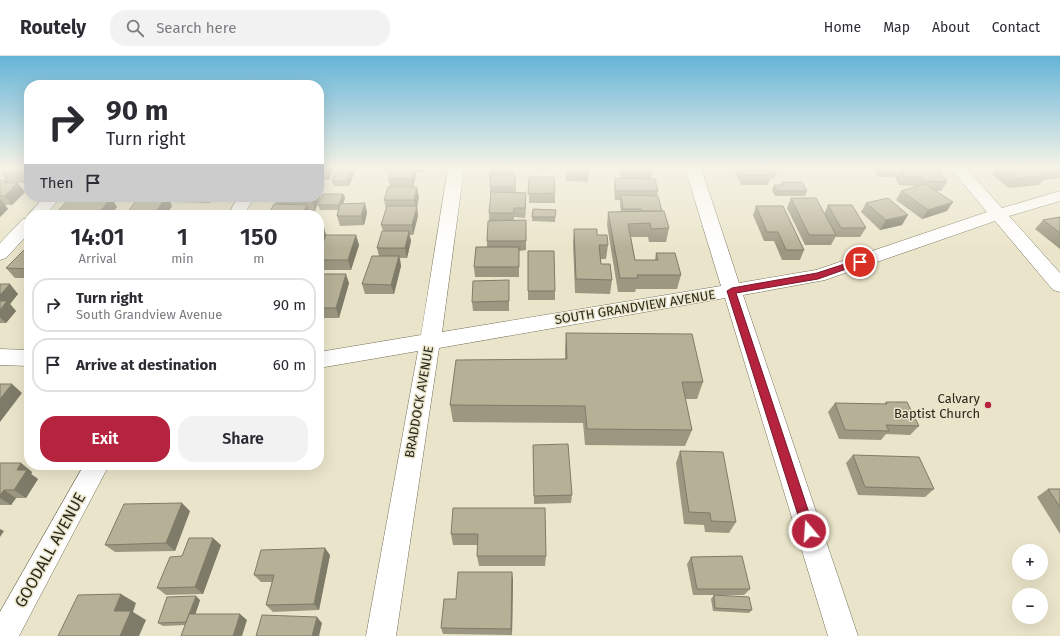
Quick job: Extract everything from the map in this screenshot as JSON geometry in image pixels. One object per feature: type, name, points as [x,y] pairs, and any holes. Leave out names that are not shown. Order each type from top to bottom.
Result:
[{"type":"street","name":"BRADDOCK AVENUE","points":[[381,636],[430,341],[452,195]]},
{"type":"street","points":[[702,195],[843,636]]},
{"type":"street","points":[[982,195],[1060,285]]},
{"type":"street","name":"SOUTH GRANDVIEW AVENUE","points":[[324,359],[818,276],[998,214],[1060,196]]},
{"type":"street","points":[[41,210],[48,202]]},
{"type":"street","points":[[0,254],[24,228]]},
{"type":"street","points":[[0,357],[24,358]]},
{"type":"street","name":"GOODALL AVENUE","points":[[3,636],[94,470]]},
{"type":"building","points":[[324,195],[343,195],[339,205],[318,205],[319,202],[324,202]]},
{"type":"building","points":[[386,195],[415,195],[414,200],[384,200]]},
{"type":"building","points":[[491,195],[526,195],[525,208],[514,208],[514,213],[489,213]]},
{"type":"building","points":[[621,195],[658,196],[662,211],[642,211],[641,209],[623,209]]},
{"type":"building","points":[[907,195],[942,195],[953,202],[928,210]]},
{"type":"building","points":[[791,198],[816,198],[836,235],[809,235]]},
{"type":"building","points":[[888,198],[908,215],[886,220],[866,203]]},
{"type":"building","points":[[66,202],[107,202],[101,210],[59,210]]},
{"type":"building","points":[[135,202],[163,202],[157,210],[129,210]]},
{"type":"building","points":[[365,203],[361,216],[337,216],[340,204]]},
{"type":"building","points":[[274,204],[307,205],[304,210],[271,210]]},
{"type":"building","points":[[828,205],[852,205],[866,228],[841,228]]},
{"type":"building","points":[[387,206],[417,206],[412,225],[381,225]]},
{"type":"building","points":[[756,206],[783,206],[804,250],[786,250],[778,232],[767,232]]},
{"type":"building","points":[[533,209],[556,210],[555,217],[532,217]]},
{"type":"building","points":[[664,211],[669,228],[651,229],[650,223],[628,224],[635,260],[658,260],[656,253],[675,253],[681,275],[637,275],[638,278],[620,278],[608,212]]},
{"type":"building","points":[[1060,217],[1060,233],[1043,220]]},
{"type":"building","points":[[526,220],[526,241],[487,241],[488,221]]},
{"type":"building","points":[[574,229],[597,229],[597,235],[607,235],[608,245],[599,245],[601,264],[610,264],[612,280],[576,279]]},
{"type":"building","points":[[382,231],[409,231],[405,248],[377,248]]},
{"type":"building","points":[[326,235],[356,235],[348,260],[324,260],[324,240]]},
{"type":"building","points":[[476,247],[519,247],[519,267],[474,267]]},
{"type":"building","points":[[24,250],[24,269],[6,268]]},
{"type":"building","points":[[528,251],[554,251],[555,291],[528,291]]},
{"type":"building","points":[[372,256],[399,256],[391,285],[362,284]]},
{"type":"building","points":[[324,274],[346,274],[336,308],[324,308]]},
{"type":"building","points":[[509,280],[509,301],[472,302],[473,281]]},
{"type":"building","points":[[0,284],[10,284],[0,295]]},
{"type":"building","points":[[0,301],[7,301],[0,310]]},
{"type":"building","points":[[566,333],[692,334],[703,382],[682,382],[692,430],[587,429],[585,406],[450,405],[456,360],[567,359]]},
{"type":"building","points":[[0,384],[12,384],[0,399]]},
{"type":"building","points":[[886,402],[907,402],[919,426],[886,425],[889,431],[845,430],[835,403],[887,404]]},
{"type":"building","points":[[568,444],[572,495],[534,496],[533,445]]},
{"type":"building","points":[[680,451],[723,452],[736,522],[711,521],[710,513],[689,512]]},
{"type":"building","points":[[853,455],[919,457],[934,489],[865,487]]},
{"type":"building","points":[[0,463],[21,463],[17,470],[27,470],[14,490],[4,490],[0,495]]},
{"type":"building","points":[[1048,489],[1060,489],[1060,507]]},
{"type":"building","points":[[182,503],[166,543],[105,545],[124,504]]},
{"type":"building","points":[[453,508],[545,508],[546,556],[477,556],[478,534],[451,534]]},
{"type":"building","points":[[189,538],[213,538],[195,587],[157,588],[170,557],[182,556]]},
{"type":"building","points":[[325,548],[314,604],[266,605],[274,575],[254,575],[261,550]]},
{"type":"building","points":[[742,556],[750,589],[697,589],[691,557]]},
{"type":"building","points":[[458,572],[512,572],[511,629],[441,628],[444,599],[456,599]]},
{"type":"building","points":[[121,594],[114,611],[131,611],[120,636],[58,636],[78,595]]},
{"type":"building","points":[[714,595],[749,597],[752,610],[715,608]]},
{"type":"building","points":[[196,596],[186,622],[158,623],[167,597]]},
{"type":"building","points":[[189,614],[240,614],[233,636],[181,636]]},
{"type":"building","points":[[262,615],[317,617],[312,636],[256,636]]},
{"type":"place","name":"Calvary Baptist Church","points":[[988,405]]},
{"type":"route","points":[[809,531],[732,291],[818,276],[860,262]]}]
